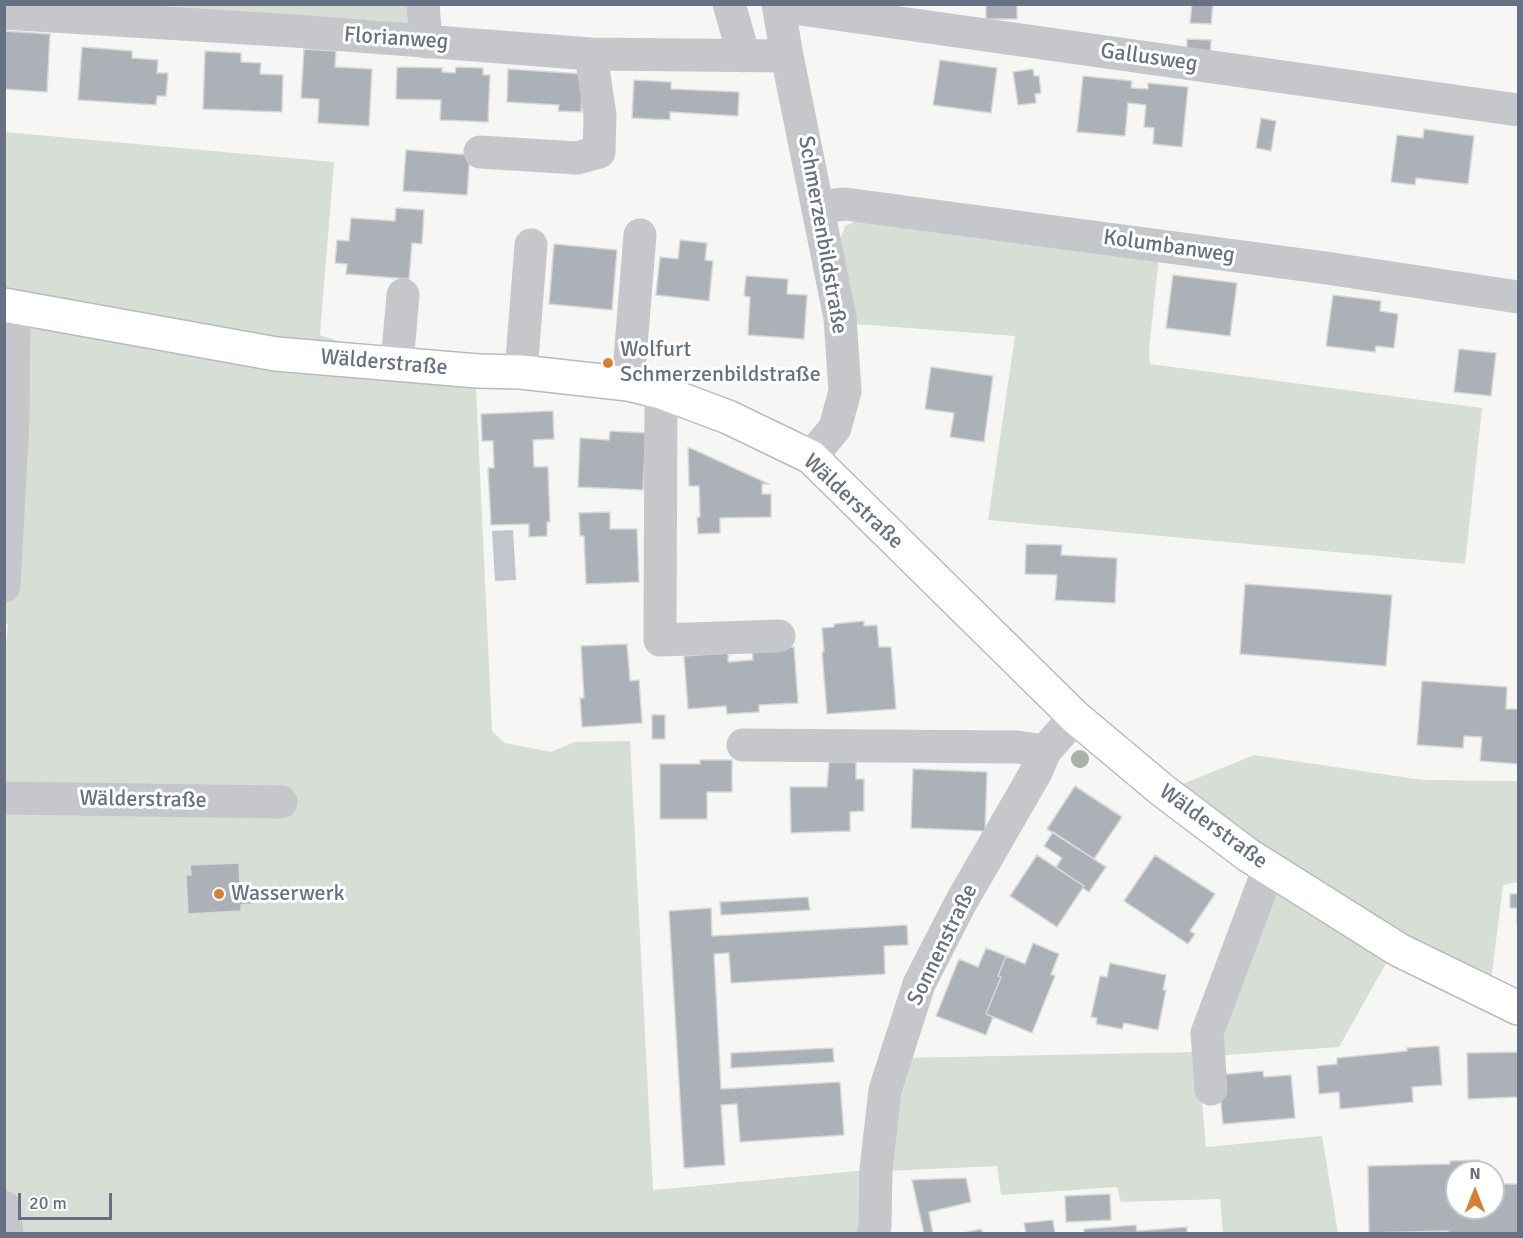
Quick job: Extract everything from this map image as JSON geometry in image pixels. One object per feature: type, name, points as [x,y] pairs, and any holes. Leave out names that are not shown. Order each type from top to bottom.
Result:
[{"type":"main road","name":"Wälderstraße","points":[[9,306],[276,354],[477,371],[521,372],[628,384],[661,392],[728,417],[811,457],[1075,717],[1162,790],[1248,855],[1399,950],[1518,1008]]},
{"type":"street","points":[[423,4],[426,42]]},
{"type":"street","points":[[729,4],[744,56]]},
{"type":"street","name":"Schmerzenbildstraße","points":[[779,5],[787,56],[840,318],[845,391],[835,428],[811,457]]},
{"type":"street","name":"Gallusweg","points":[[779,5],[1518,110]]},
{"type":"street","name":"Florianweg","points":[[4,13],[294,31],[591,54],[787,56]]},
{"type":"street","points":[[480,152],[577,158],[599,152],[600,116],[591,54]]},
{"type":"street","name":"Kolumbanweg","points":[[818,207],[845,204],[1518,297]]},
{"type":"street","points":[[628,384],[640,235]]},
{"type":"street","points":[[521,372],[531,245]]},
{"type":"street","points":[[397,364],[404,295]]},
{"type":"street","name":"Wälderstraße","points":[[4,586],[13,419],[9,306]]},
{"type":"street","points":[[661,392],[660,640],[779,636]]},
{"type":"street","name":"Sonnenstraße","points":[[873,1233],[876,1169],[885,1090],[919,984],[960,904],[1036,772],[1045,751],[1075,717]]},
{"type":"street","points":[[742,745],[1017,747],[1045,751]]},
{"type":"street","name":"Wälderstraße","points":[[4,798],[281,802]]},
{"type":"street","points":[[1211,1089],[1207,1033],[1269,868]]},
{"type":"street","points":[[4,1207],[7,1233]]},
{"type":"shaded area","points":[[130,5],[419,5],[416,27]]},
{"type":"shaded area","points":[[5,132],[334,162],[320,335],[476,387],[492,731],[505,743],[551,752],[574,742],[630,741],[653,1190],[869,1170],[870,1233],[12,1233],[4,1176],[4,667],[8,624],[4,623]]},
{"type":"shaded area","points":[[861,219],[1159,257],[1149,350],[1150,364],[1482,408],[1465,564],[988,520],[1015,336],[855,324],[839,243],[845,226]]},
{"type":"shaded area","points":[[513,530],[516,580],[495,581],[492,531]]},
{"type":"shaded area","points":[[1254,755],[1423,780],[1518,781],[1518,882],[1503,885],[1490,989],[1398,942],[1339,1047],[1198,1057],[1206,1147],[1322,1136],[1338,1233],[1223,1233],[1220,1199],[1121,1202],[1117,1187],[1001,1195],[997,1166],[886,1171],[902,1058],[1198,1052],[1270,873],[1168,790]]},
{"type":"building","points":[[986,4],[1017,4],[1017,19],[986,19]]},
{"type":"building","points":[[1192,4],[1213,4],[1211,24],[1190,23]]},
{"type":"building","points":[[4,31],[50,34],[47,92],[4,89]]},
{"type":"building","points":[[1187,39],[1211,40],[1210,58],[1187,57]]},
{"type":"building","points":[[82,47],[132,51],[132,58],[158,60],[157,73],[168,73],[166,96],[157,96],[156,105],[78,100]]},
{"type":"building","points":[[304,49],[336,51],[335,67],[372,69],[369,126],[318,123],[319,99],[301,98]]},
{"type":"building","points":[[205,51],[241,53],[241,62],[261,63],[260,74],[283,75],[282,112],[203,109]]},
{"type":"building","points":[[940,60],[997,68],[991,113],[933,105]]},
{"type":"building","points":[[397,67],[442,68],[442,72],[455,73],[456,67],[483,68],[483,75],[490,75],[488,122],[440,120],[441,100],[396,99]]},
{"type":"building","points":[[508,69],[583,74],[581,112],[558,111],[559,105],[507,102]]},
{"type":"building","points":[[1033,69],[1034,76],[1039,76],[1041,93],[1035,94],[1036,103],[1018,105],[1013,72]]},
{"type":"building","points":[[1083,76],[1132,81],[1131,88],[1148,89],[1148,83],[1188,87],[1182,147],[1153,144],[1154,128],[1144,127],[1146,105],[1128,103],[1125,136],[1077,132]]},
{"type":"building","points":[[634,80],[671,82],[671,89],[739,92],[738,116],[670,112],[670,120],[632,118]]},
{"type":"building","points":[[1261,118],[1276,121],[1271,151],[1256,148]]},
{"type":"building","points":[[1424,129],[1474,136],[1468,184],[1416,178],[1415,185],[1391,182],[1397,135],[1423,138]]},
{"type":"building","points":[[406,150],[470,155],[467,195],[403,191]]},
{"type":"building","points":[[396,208],[424,210],[422,244],[412,243],[409,279],[346,274],[347,264],[335,263],[337,240],[349,241],[351,218],[395,221]]},
{"type":"building","points":[[680,240],[707,243],[705,260],[713,261],[709,301],[656,295],[660,257],[678,259]]},
{"type":"building","points":[[554,244],[617,250],[612,310],[549,304]]},
{"type":"building","points":[[1173,275],[1237,283],[1230,336],[1166,328]]},
{"type":"building","points":[[746,276],[788,279],[787,294],[807,295],[804,339],[748,335],[750,297],[744,296]]},
{"type":"building","points":[[1333,295],[1381,301],[1380,311],[1398,314],[1394,348],[1376,346],[1375,352],[1326,346]]},
{"type":"building","points":[[1459,349],[1496,353],[1491,396],[1454,392]]},
{"type":"building","points":[[931,367],[993,376],[984,442],[950,437],[954,413],[925,409]]},
{"type":"building","points":[[553,411],[554,439],[533,440],[534,467],[548,467],[550,522],[547,522],[547,536],[529,537],[529,524],[491,525],[488,468],[494,468],[493,441],[482,441],[481,414]]},
{"type":"building","points":[[610,431],[646,433],[643,490],[578,487],[580,438],[609,440]]},
{"type":"building","points":[[688,447],[769,484],[762,484],[762,494],[771,494],[771,517],[720,518],[720,533],[698,534],[699,486],[689,486]]},
{"type":"building","points":[[610,512],[610,529],[637,529],[639,582],[586,584],[584,536],[580,536],[579,513]]},
{"type":"building","points":[[1026,544],[1062,545],[1061,555],[1117,558],[1115,603],[1055,600],[1057,575],[1025,574]]},
{"type":"building","points":[[1245,584],[1392,595],[1386,666],[1240,654]]},
{"type":"building","points":[[864,621],[864,626],[877,625],[879,647],[891,647],[896,709],[827,714],[822,628],[834,627],[834,624]]},
{"type":"building","points":[[627,644],[630,681],[639,680],[642,723],[582,727],[580,698],[584,698],[581,646]]},
{"type":"building","points":[[794,647],[798,703],[759,705],[759,712],[727,714],[726,706],[688,709],[684,656],[728,653],[728,662],[753,660],[752,650]]},
{"type":"building","points":[[1422,681],[1507,687],[1506,709],[1518,709],[1518,764],[1480,761],[1482,737],[1464,736],[1463,748],[1417,745]]},
{"type":"building","points":[[652,715],[665,715],[665,739],[652,739]]},
{"type":"building","points":[[700,760],[732,760],[732,792],[707,792],[707,819],[660,819],[660,764],[700,764]]},
{"type":"building","points":[[829,762],[856,762],[856,779],[864,779],[864,811],[850,812],[850,831],[791,833],[790,787],[827,787]]},
{"type":"building","points":[[913,769],[987,772],[985,831],[911,828]]},
{"type":"building","points":[[1075,786],[1122,817],[1094,859],[1047,829]]},
{"type":"building","points":[[1053,832],[1106,867],[1089,892],[1056,867],[1062,858],[1044,846]]},
{"type":"building","points":[[1037,855],[1084,886],[1057,927],[1010,896]]},
{"type":"building","points":[[1155,855],[1215,894],[1190,931],[1195,934],[1188,944],[1124,901]]},
{"type":"building","name":"Wasserwerk","points":[[239,863],[240,885],[251,884],[252,904],[241,905],[241,911],[188,914],[186,875],[191,875],[190,865]]},
{"type":"building","points":[[1510,894],[1518,894],[1518,923],[1517,908],[1510,908]]},
{"type":"building","points":[[808,897],[810,910],[721,915],[720,902]]},
{"type":"building","points":[[711,908],[712,936],[907,925],[908,945],[884,946],[885,974],[731,983],[729,953],[714,954],[721,1089],[840,1082],[844,1135],[740,1142],[737,1104],[721,1105],[725,1165],[684,1168],[669,911]]},
{"type":"building","points":[[1033,943],[1059,954],[1051,974],[1055,976],[1032,1033],[986,1014],[1001,977],[998,976],[1006,956],[1025,964]]},
{"type":"building","points":[[986,948],[1006,956],[998,976],[1001,977],[986,1014],[993,1017],[986,1035],[936,1016],[959,959],[978,967]]},
{"type":"building","points":[[1110,963],[1166,975],[1163,990],[1166,990],[1158,1030],[1124,1023],[1122,1029],[1096,1024],[1097,1018],[1091,1017],[1100,976],[1107,977]]},
{"type":"building","points":[[1439,1046],[1442,1085],[1412,1087],[1413,1102],[1340,1109],[1339,1092],[1319,1094],[1317,1066],[1337,1064],[1337,1058]]},
{"type":"building","points":[[833,1048],[834,1062],[731,1068],[731,1053]]},
{"type":"building","points":[[1518,1052],[1518,1097],[1468,1099],[1467,1053]]},
{"type":"building","points":[[1263,1071],[1264,1077],[1291,1075],[1295,1118],[1223,1124],[1218,1075]]},
{"type":"building","points":[[1445,1164],[1445,1220],[1505,1220],[1505,1184],[1518,1184],[1518,1234],[1448,1234],[1448,1231],[1369,1233],[1368,1166]]},
{"type":"building","points":[[966,1178],[971,1202],[929,1212],[933,1234],[924,1234],[912,1180]]},
{"type":"building","points":[[1110,1194],[1111,1220],[1066,1222],[1065,1196]]},
{"type":"building","points":[[1053,1220],[1055,1234],[1026,1234],[1024,1223]]},
{"type":"building","points":[[1136,1225],[1137,1231],[1187,1227],[1187,1234],[1084,1234],[1084,1229]]},
{"type":"building","points":[[981,1229],[983,1234],[959,1234]]},
{"type":"place","name":"Wolfurt Schmerzenbildstraße","points":[[608,363]]},
{"type":"place","name":"Wasserwerk","points":[[219,894]]}]
